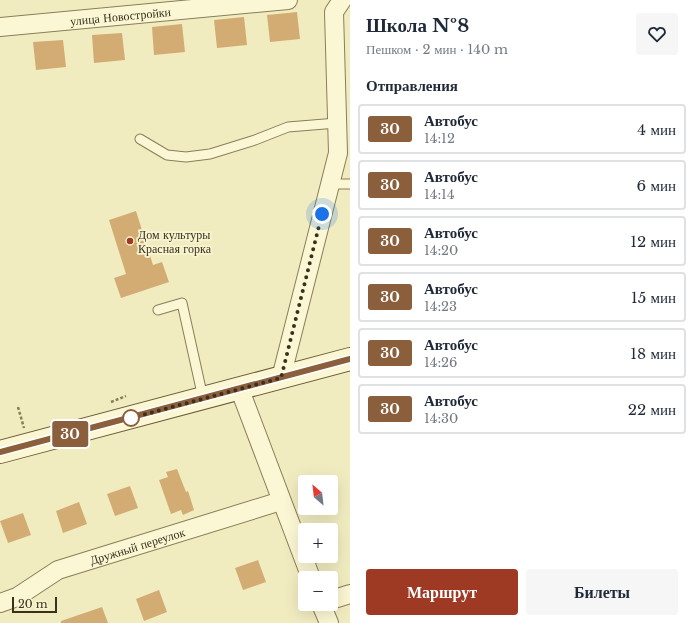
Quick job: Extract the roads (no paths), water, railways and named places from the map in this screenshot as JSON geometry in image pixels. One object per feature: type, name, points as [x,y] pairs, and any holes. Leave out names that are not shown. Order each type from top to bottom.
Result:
[{"type":"main road","points":[[0,452],[240,390],[350,359]]},
{"type":"street","name":"улица Новостройки","points":[[0,27],[288,0]]},
{"type":"street","points":[[281,378],[338,153],[334,12],[342,0]]},
{"type":"street","points":[[240,390],[308,571]]},
{"type":"street","name":"Дружный переулок","points":[[0,603],[17,597],[58,570],[281,501]]},
{"type":"street","points":[[338,598],[350,594]]},
{"type":"street","points":[[324,611],[329,623]]},
{"type":"lane","points":[[140,139],[166,155],[186,157],[210,154],[288,127],[337,123]]},
{"type":"lane","points":[[329,184],[350,184]]},
{"type":"lane","points":[[158,310],[182,303],[204,399]]},
{"type":"place","name":"Дом культуры Красная горка","points":[[130,241]]}]
